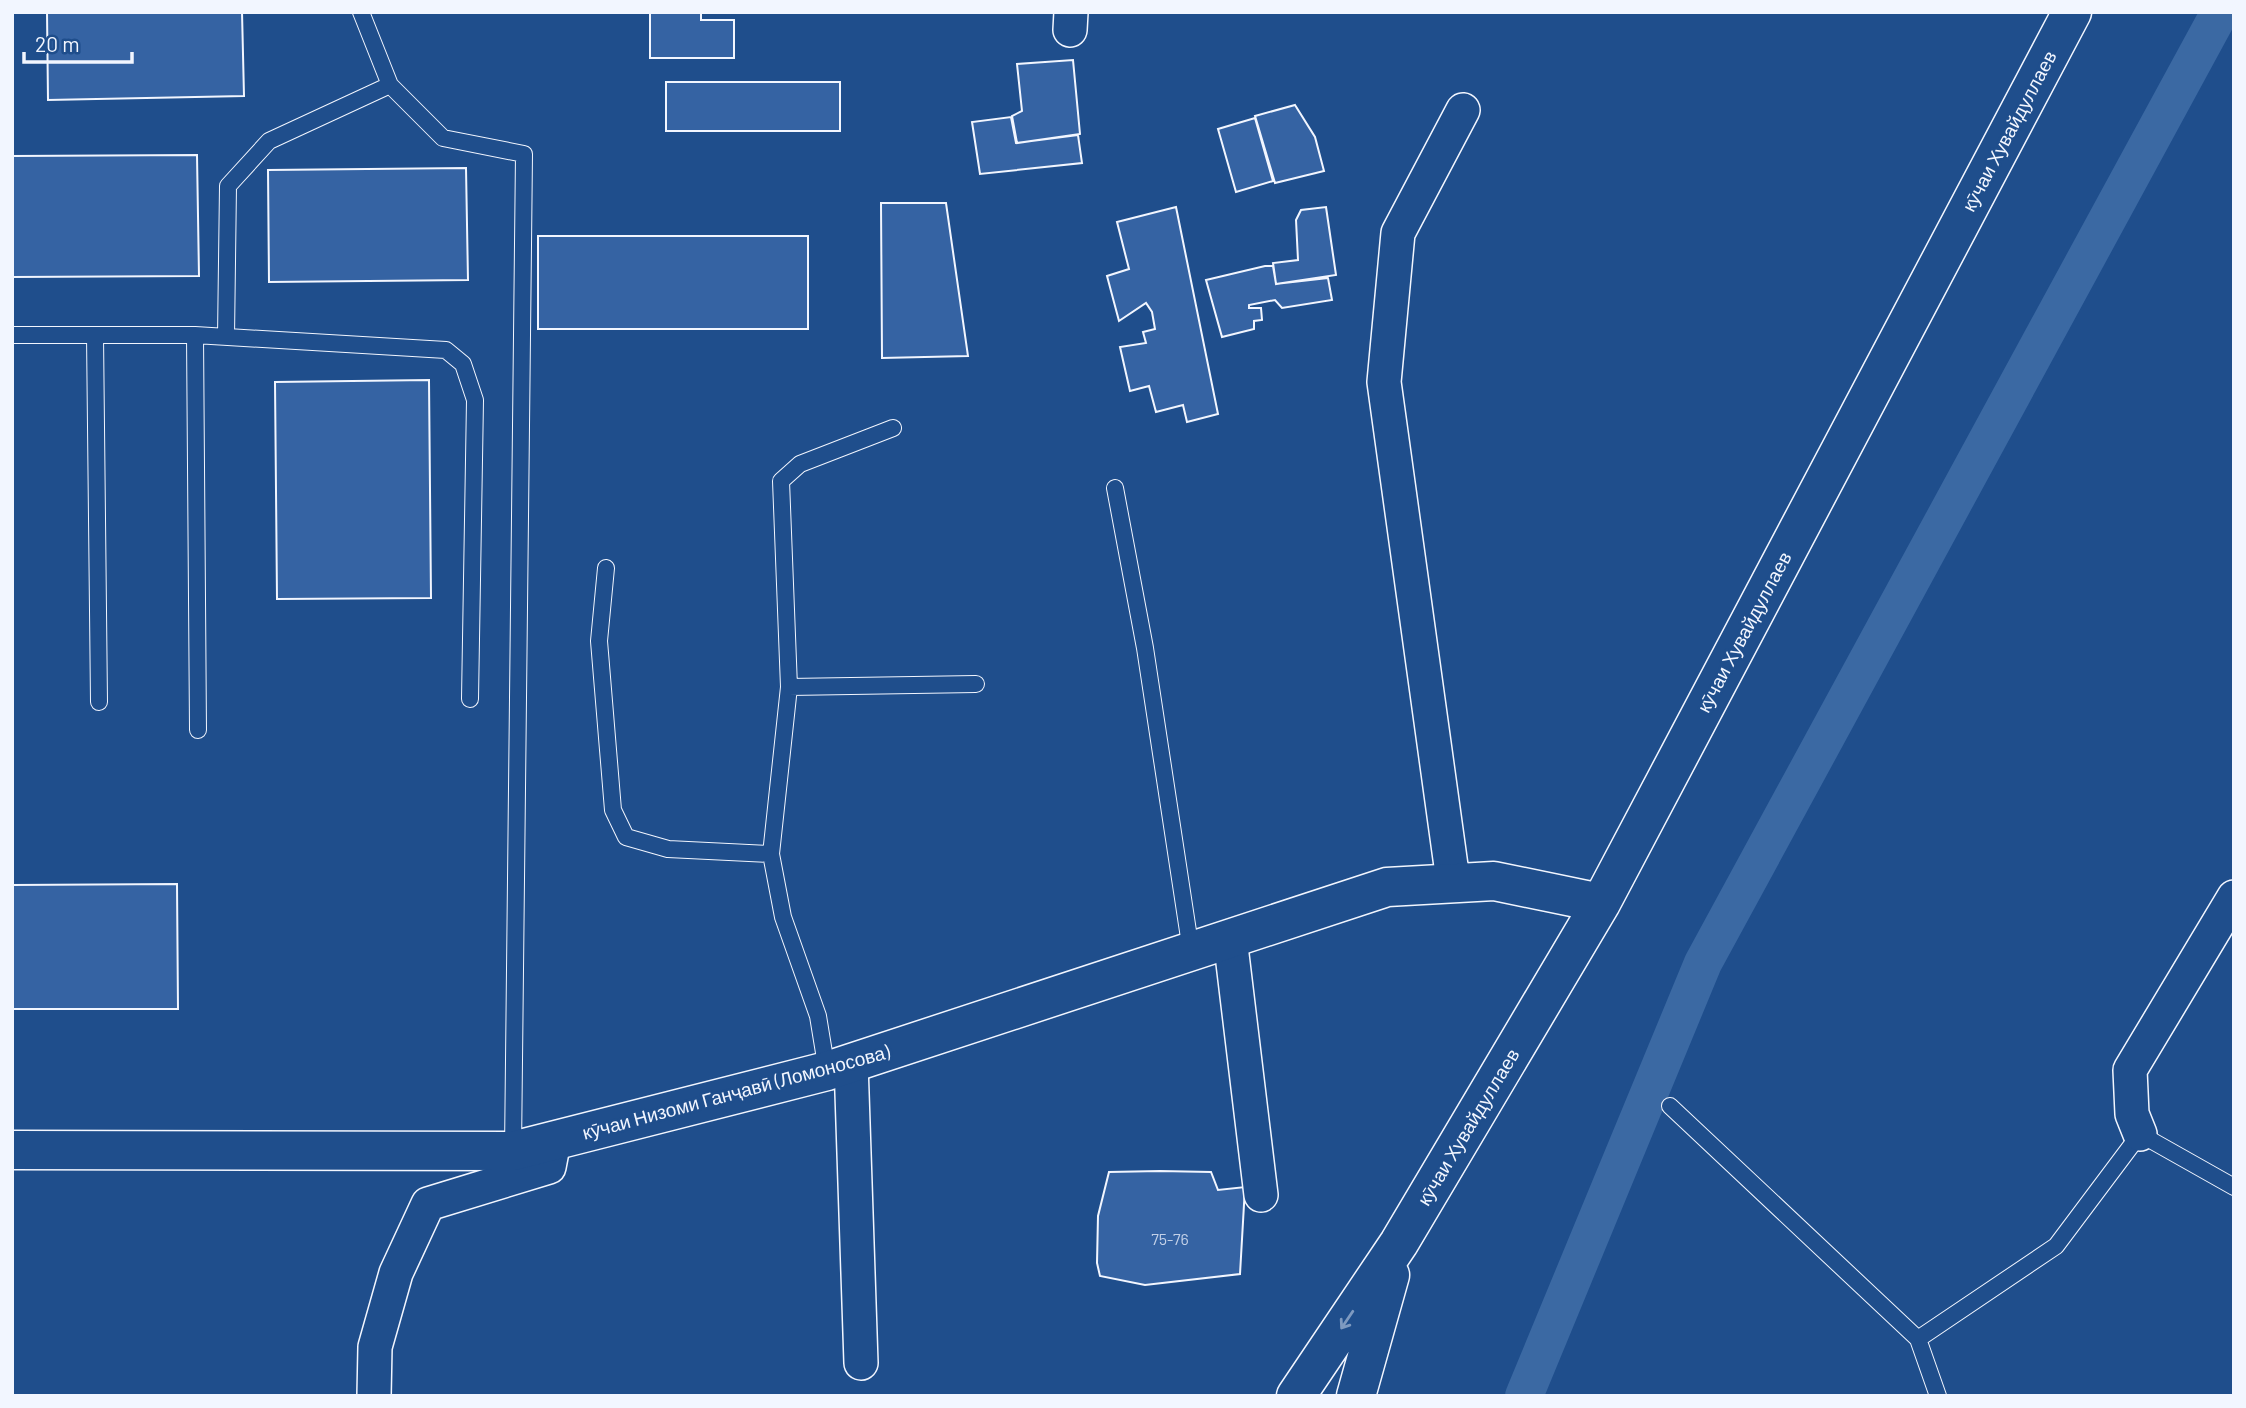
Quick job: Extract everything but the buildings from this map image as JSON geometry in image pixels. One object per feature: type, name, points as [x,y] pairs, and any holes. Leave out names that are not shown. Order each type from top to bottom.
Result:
[{"type":"street","name":"кӯчаи Хувайдуллаев","points":[[1296,1396],[1399,1243],[1601,903],[2071,12]]},
{"type":"street","points":[[1457,883],[1451,866],[1384,382],[1398,233],[1463,110]]},
{"type":"street","name":"кӯчаи Низоми Ганҷавӣ (Ломоносова)","points":[[12,1150],[513,1152],[839,1067],[1387,887],[1494,881],[1601,903]]},
{"type":"street","points":[[2140,1134],[2132,1114],[2130,1070],[2234,897]]},
{"type":"street","points":[[1230,938],[1261,1195]]},
{"type":"street","points":[[839,1067],[861,1363]]},
{"type":"street","points":[[374,1396],[375,1347],[396,1273],[428,1204],[549,1167],[554,1141]]},
{"type":"street","name":"кӯчаи Хувайдуллаев","points":[[1356,1396],[1399,1243]]},
{"type":"lane","points":[[361,12],[390,86],[443,138],[524,154],[513,1152]]},
{"type":"lane","points":[[226,337],[228,186],[269,141],[390,86]]},
{"type":"lane","points":[[12,335],[195,335],[446,350],[463,363],[475,400],[470,699]]},
{"type":"lane","points":[[95,335],[99,702]]},
{"type":"lane","points":[[195,335],[198,730]]},
{"type":"lane","points":[[839,1067],[783,917],[771,854],[789,687],[781,481],[800,464],[893,428]]},
{"type":"lane","points":[[1115,488],[1145,648],[1191,951]]},
{"type":"lane","points":[[606,568],[599,641],[613,810],[626,837],[668,849],[771,854]]},
{"type":"lane","points":[[789,687],[976,684]]},
{"type":"lane","points":[[1670,1106],[1918,1339],[1938,1396]]},
{"type":"lane","points":[[1918,1339],[2056,1246],[2140,1134],[2234,1187]]},
{"type":"waterway","points":[[1524,1396],[1703,963],[2220,12]]}]
